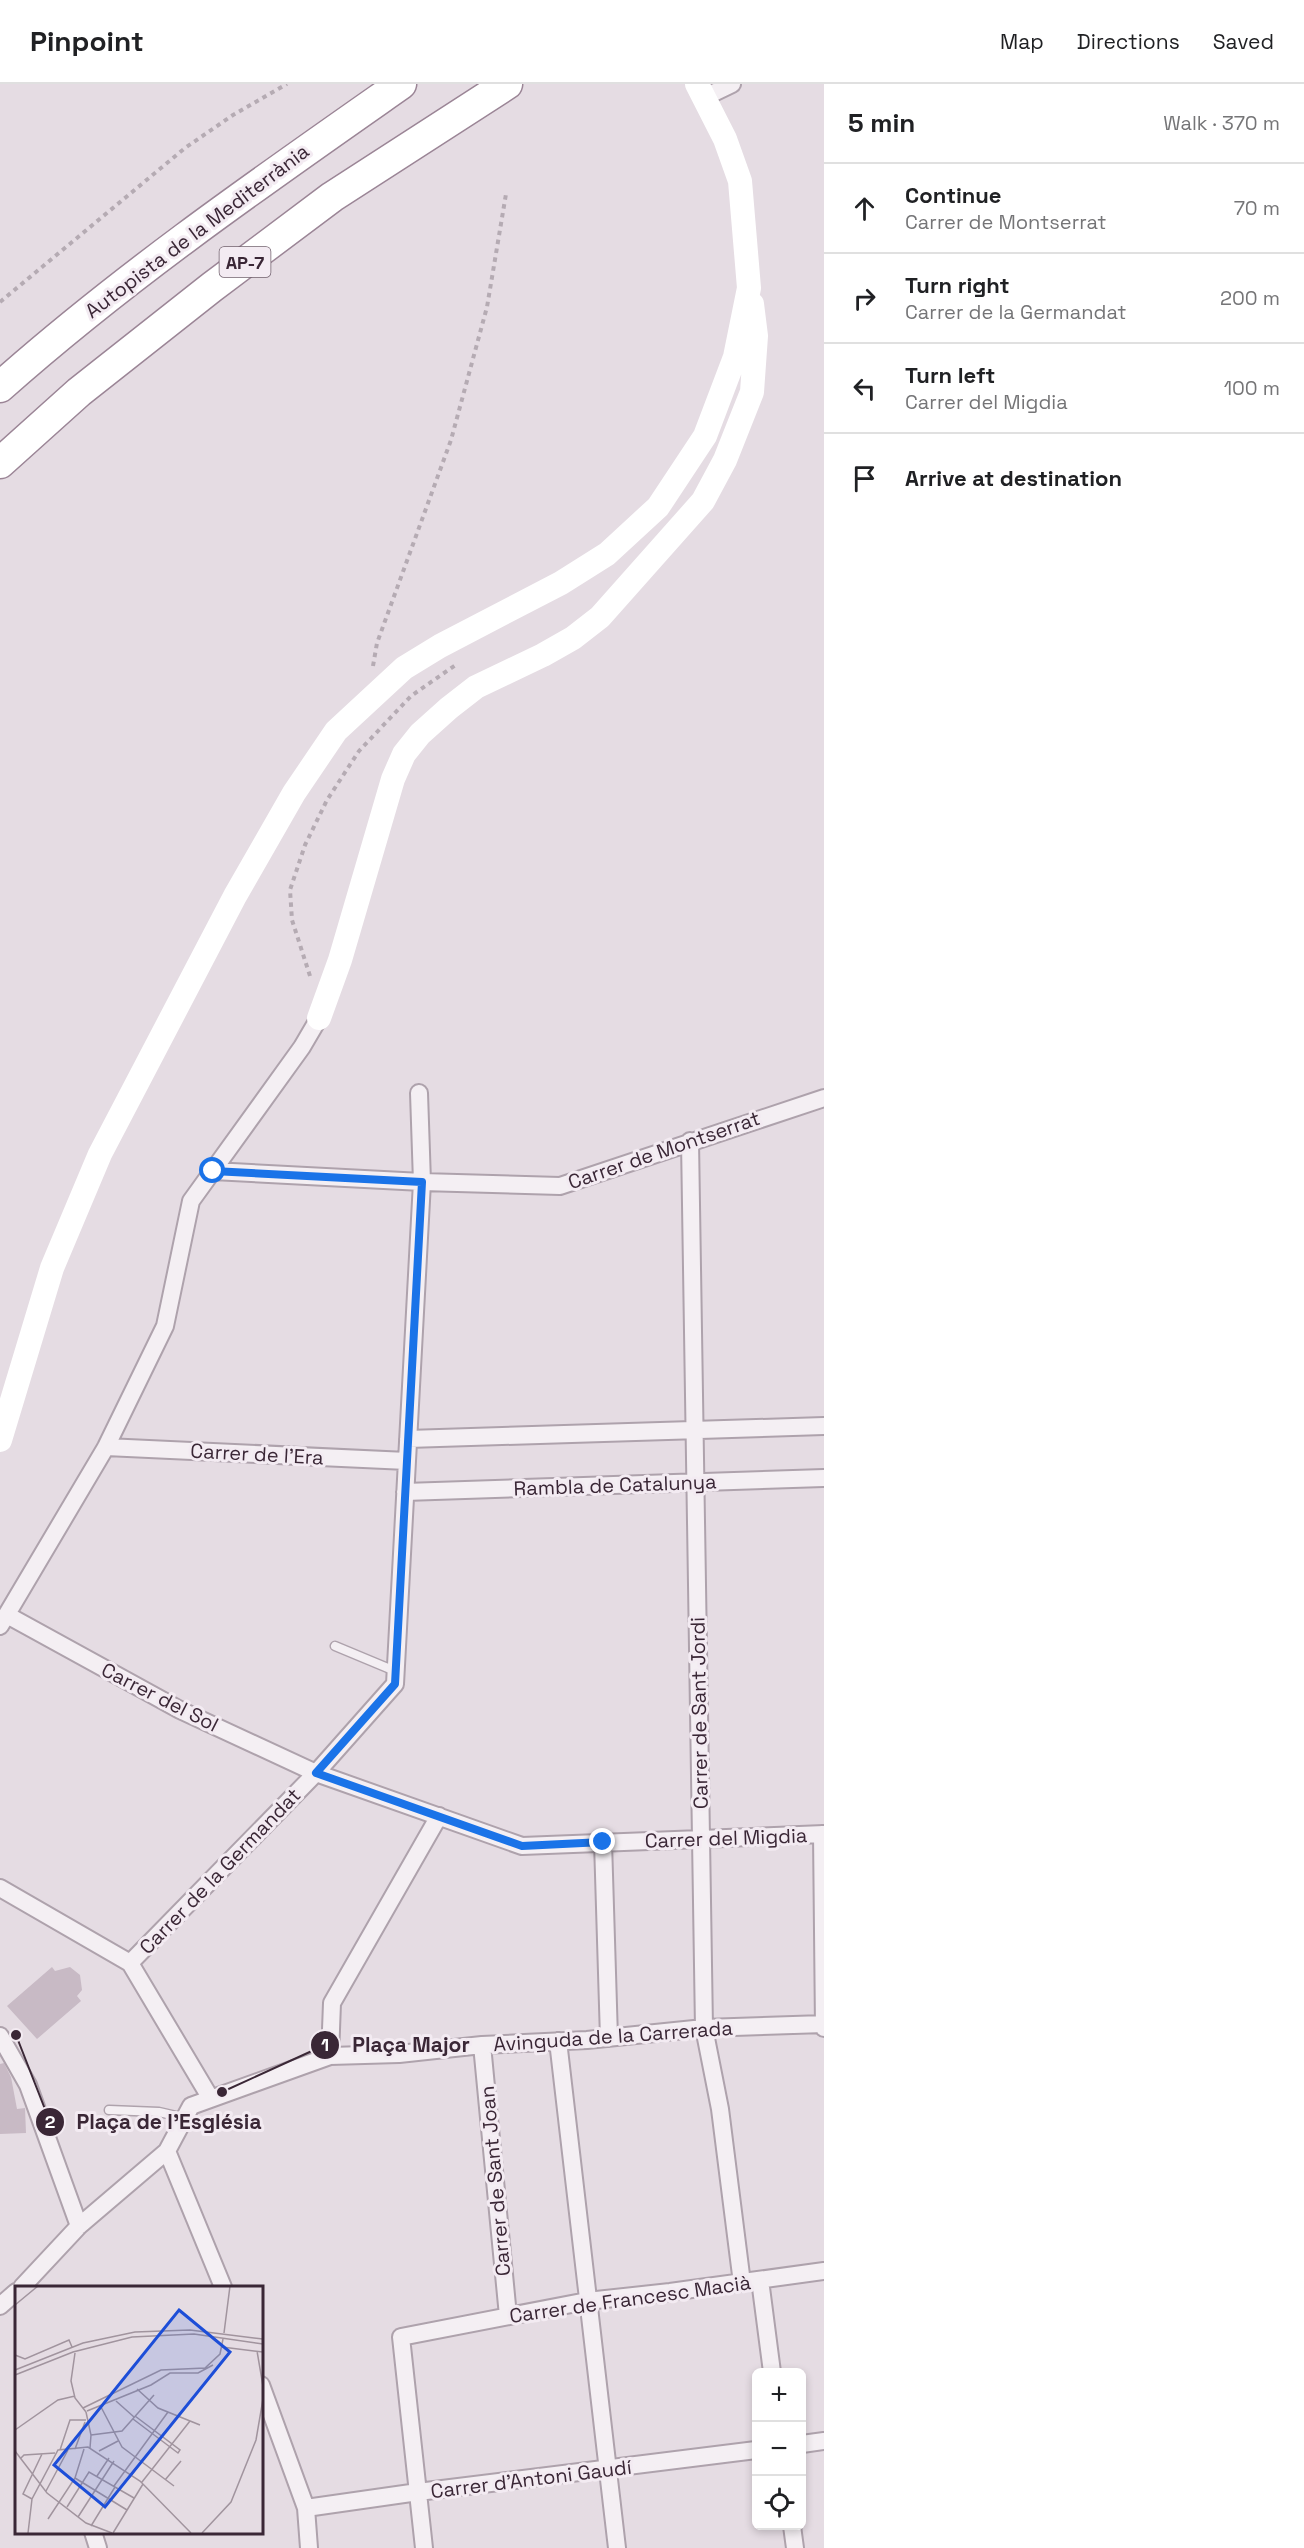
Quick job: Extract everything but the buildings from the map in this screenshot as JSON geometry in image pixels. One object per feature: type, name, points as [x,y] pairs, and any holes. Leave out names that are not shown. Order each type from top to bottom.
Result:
[{"type":"highway","name":"Autopista de la Mediterrània","points":[[0,387],[86,313],[261,182],[401,84]]},
{"type":"highway","name":"AP-7","points":[[0,464],[79,392],[285,231],[332,197],[507,84]]},
{"type":"street","points":[[4,1620],[106,1447],[165,1326],[191,1201],[302,1047],[319,1018],[343,950],[393,779],[404,754],[420,734],[476,687],[543,655],[573,638],[600,617],[703,501],[725,460],[752,392],[756,336],[749,288],[740,182],[725,140],[701,90],[732,84]]},
{"type":"street","points":[[0,1440],[52,1268],[100,1154],[163,1029],[294,793],[336,731],[404,668],[440,646],[586,569],[607,554],[658,507],[705,436],[735,357],[749,288]]},
{"type":"street","name":"Carrer de la Germandat","points":[[130,1963],[316,1773],[395,1684],[422,1182],[419,1093]]},
{"type":"street","name":"Carrer de Montserrat","points":[[213,1171],[422,1182],[560,1186],[824,1098]]},
{"type":"street","name":"Carrer de Sant Jordi","points":[[690,1142],[704,2028],[720,2109],[742,2283]]},
{"type":"street","points":[[408,1439],[824,1426]]},
{"type":"street","name":"Carrer de l'Era","points":[[106,1447],[407,1461]]},
{"type":"street","name":"Rambla de Catalunya","points":[[405,1492],[824,1478]]},
{"type":"street","name":"Carrer del Sol","points":[[4,1620],[180,1710],[316,1773]]},
{"type":"street","name":"Carrer del Migdia","points":[[316,1773],[522,1846],[823,1834]]},
{"type":"street","points":[[330,2056],[333,2003],[439,1816]]},
{"type":"street","points":[[823,1834],[824,2025]]},
{"type":"street","points":[[603,1842],[609,2038]]},
{"type":"street","points":[[0,1888],[130,1963],[212,2099]]},
{"type":"street","name":"Avinguda de la Carrerada","points":[[185,2118],[191,2106],[330,2056],[399,2054],[482,2045],[558,2042],[704,2028],[824,2025]]},
{"type":"street","points":[[0,2036],[28,2085],[79,2226]]},
{"type":"street","points":[[558,2042],[617,2548]]},
{"type":"street","name":"Carrer de Sant Joan","points":[[482,2045],[508,2316]]},
{"type":"street","points":[[23,2286],[79,2226],[167,2151],[185,2118]]},
{"type":"street","points":[[167,2151],[223,2286]]},
{"type":"street","name":"Carrer de Francesc Macià","points":[[418,2492],[400,2337],[587,2301],[824,2271]]},
{"type":"street","points":[[760,2280],[771,2368]]},
{"type":"street","points":[[0,2306],[15,2293]]},
{"type":"street","points":[[262,2388],[306,2508],[309,2548]]},
{"type":"street","points":[[806,2443],[824,2441]]},
{"type":"street","name":"Carrer d'Antoni Gaudí","points":[[306,2508],[752,2451]]},
{"type":"street","points":[[418,2492],[424,2548]]},
{"type":"street","points":[[793,2530],[795,2548]]},
{"type":"street","points":[[93,2533],[98,2548]]},
{"type":"lane","points":[[335,1646],[395,1671]]},
{"type":"lane","points":[[109,2110],[159,2112],[185,2118]]},
{"type":"path","points":[[0,302],[185,148],[233,115],[287,84]]},
{"type":"path","points":[[366,702],[377,643],[454,429],[487,307],[506,194]]},
{"type":"place","name":"Plaça de l'Església","points":[[16,2035]]},
{"type":"place","name":"Plaça Major","points":[[222,2092]]},
{"type":"route","points":[[213,1171],[422,1182],[395,1684],[316,1773],[522,1846],[603,1842]]}]
